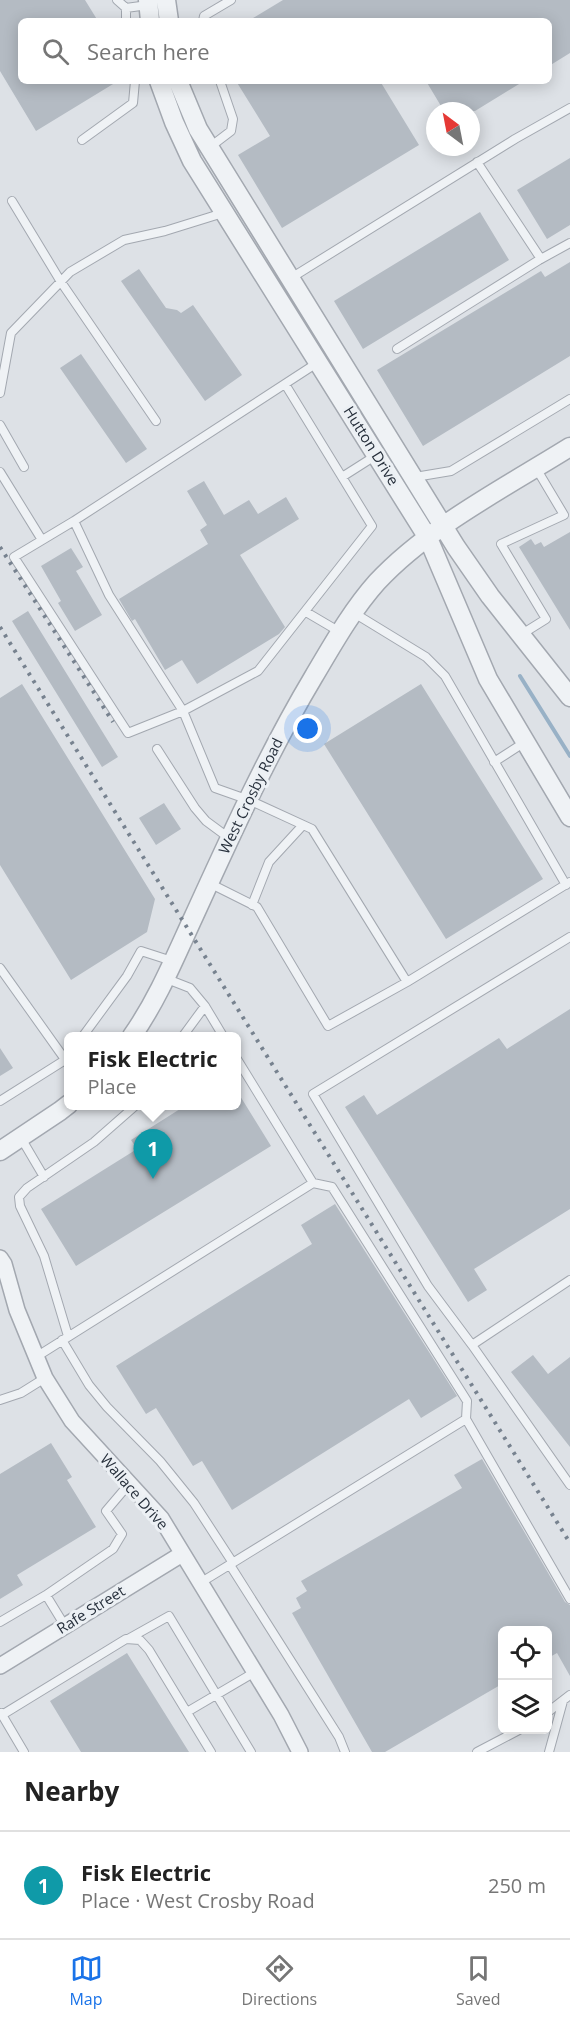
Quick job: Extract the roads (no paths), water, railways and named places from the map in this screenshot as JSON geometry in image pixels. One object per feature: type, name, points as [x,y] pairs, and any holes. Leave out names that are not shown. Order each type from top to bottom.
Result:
[{"type":"street","name":"Hutton Drive","points":[[160,84],[192,161],[428,538],[488,679],[570,817]]},
{"type":"street","name":"Hutton Drive","points":[[179,84],[198,129],[443,526],[490,596],[570,697]]},
{"type":"street","points":[[225,212],[243,201]]},
{"type":"street","points":[[318,363],[336,351]]},
{"type":"street","name":"West Crosby Road","points":[[135,1032],[146,1017],[170,970],[285,725],[340,632],[354,613],[377,583],[407,554],[443,526],[570,447]]},
{"type":"street","points":[[0,1151],[64,1108]]},
{"type":"street","name":"Wallace Drive","points":[[0,1258],[4,1264],[17,1310],[45,1378],[72,1421],[161,1518],[281,1715],[300,1752]]},
{"type":"street","name":"Rafe Street","points":[[0,1666],[182,1554]]},
{"type":"lane","points":[[117,0],[126,8],[160,7]]},
{"type":"lane","points":[[212,0],[218,8]]},
{"type":"lane","points":[[203,18],[231,0]]},
{"type":"lane","points":[[126,8],[126,18]]},
{"type":"lane","points":[[82,140],[134,103],[135,84]]},
{"type":"lane","points":[[210,147],[231,131],[232,119],[221,84]]},
{"type":"lane","points":[[291,278],[477,162],[570,108]]},
{"type":"lane","points":[[477,162],[541,259]]},
{"type":"lane","points":[[12,201],[61,282],[156,421]]},
{"type":"lane","points":[[0,393],[11,333],[70,272],[124,240],[165,231],[225,212]]},
{"type":"lane","points":[[397,349],[570,243]]},
{"type":"lane","points":[[285,384],[372,526],[258,670],[183,711],[128,733],[14,557],[74,521],[285,384],[318,363]]},
{"type":"lane","points":[[414,478],[451,471],[570,399]]},
{"type":"lane","points":[[0,425],[24,467]]},
{"type":"lane","points":[[342,477],[376,455]]},
{"type":"lane","points":[[522,634],[546,619],[501,544],[567,513],[536,468]]},
{"type":"lane","points":[[0,472],[42,540]]},
{"type":"lane","points":[[74,521],[109,595],[183,711],[215,788],[249,800],[312,829],[407,982]]},
{"type":"lane","points":[[306,612],[340,632]]},
{"type":"lane","points":[[209,883],[256,907],[328,1026],[407,982],[568,883],[494,762],[445,676],[426,657],[354,613]]},
{"type":"lane","points":[[494,762],[525,742]]},
{"type":"lane","points":[[157,749],[195,808],[206,821],[230,838]]},
{"type":"lane","points":[[252,905],[269,862],[303,825]]},
{"type":"lane","points":[[570,937],[313,1094],[428,1286],[570,1485]]},
{"type":"lane","points":[[86,1032],[127,976],[141,951],[170,970],[190,988],[205,1006],[221,1032]]},
{"type":"lane","points":[[0,968],[64,1055]]},
{"type":"lane","points":[[186,1032],[205,1006]]},
{"type":"lane","points":[[0,1101],[64,1062]]},
{"type":"lane","points":[[241,1066],[313,1183]]},
{"type":"lane","points":[[130,1110],[94,1142],[27,1188],[19,1197],[20,1206],[44,1256],[65,1338],[89,1385],[107,1407],[160,1461],[187,1494],[339,1737],[345,1752]]},
{"type":"lane","points":[[21,1138],[44,1177]]},
{"type":"lane","points":[[36,1356],[313,1183],[332,1187],[467,1401],[466,1419],[570,1599]]},
{"type":"lane","points":[[472,1345],[570,1280]]},
{"type":"lane","points":[[0,1400],[21,1394],[45,1378]]},
{"type":"lane","points":[[200,1583],[466,1419]]},
{"type":"lane","points":[[0,1622],[46,1595],[113,1548],[122,1534],[106,1511],[129,1484]]},
{"type":"lane","points":[[46,1595],[65,1626]]},
{"type":"lane","points":[[24,1752],[1,1714],[169,1616],[251,1752]]},
{"type":"lane","points":[[126,1639],[140,1640],[149,1650],[211,1752]]},
{"type":"lane","points":[[187,1712],[255,1672]]},
{"type":"lane","points":[[552,1709],[567,1698]]},
{"type":"lane","points":[[549,1752],[567,1698]]},
{"type":"lane","points":[[477,1752],[511,1734]]},
{"type":"waterway","points":[[520,676],[570,756]]},
{"type":"railway","points":[[0,547],[113,722]]},
{"type":"railway","points":[[0,627],[570,1543]]},
{"type":"place","name":"Fisk Electric","points":[[153,1179]]}]
